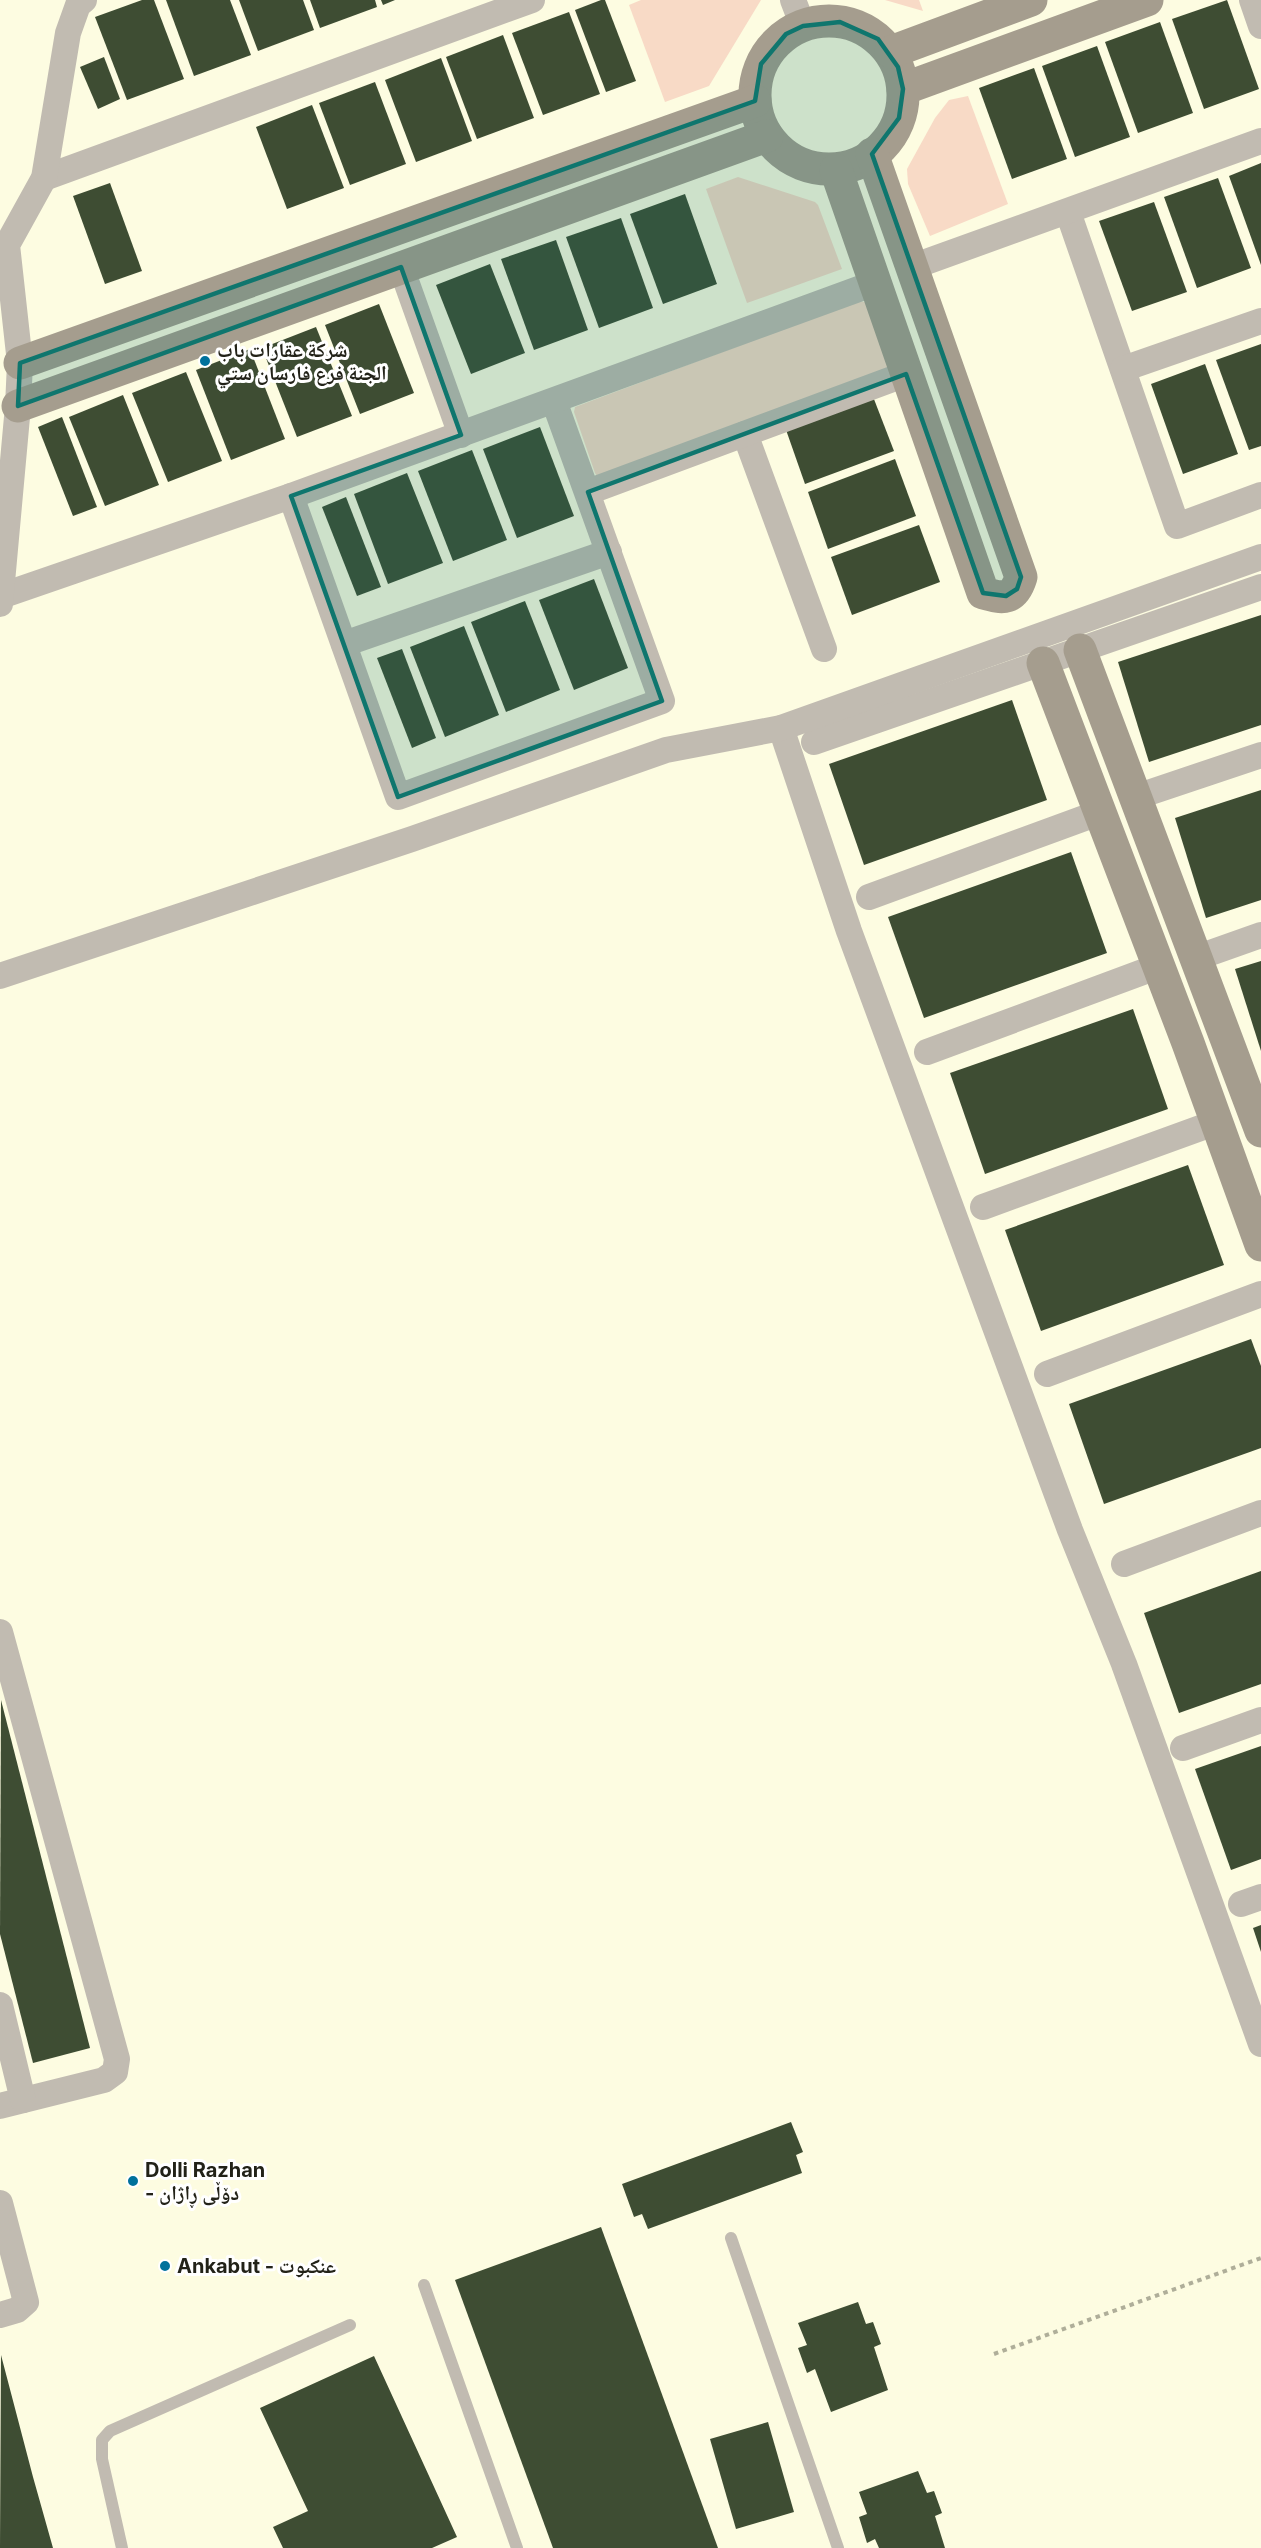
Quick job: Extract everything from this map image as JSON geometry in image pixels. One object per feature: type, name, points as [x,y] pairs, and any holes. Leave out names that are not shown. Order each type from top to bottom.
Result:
[{"type":"street","points":[[84,0],[78,5],[68,33],[44,178],[3,244],[20,363],[0,600],[461,435],[874,283]]},
{"type":"street","points":[[44,178],[532,0]]},
{"type":"street","points":[[891,52],[1031,0]]},
{"type":"street","points":[[903,89],[1147,0]]},
{"type":"street","points":[[1252,0],[1261,26]]},
{"type":"street","points":[[798,13],[821,21],[840,22],[858,27],[878,39],[891,52],[898,67],[903,89],[899,118],[890,136],[872,154],[836,170],[807,166],[790,158],[767,136],[758,117],[755,101],[756,82],[761,64],[786,34],[798,13]]},
{"type":"street","points":[[20,363],[755,101]]},
{"type":"street","points":[[18,406],[767,136]]},
{"type":"street","points":[[912,267],[1261,141]]},
{"type":"street","points":[[836,170],[983,593],[999,598],[1013,594],[1021,577],[872,154]]},
{"type":"street","points":[[1068,212],[1177,526],[1261,495]]},
{"type":"street","points":[[401,267],[461,435]]},
{"type":"street","points":[[1123,369],[1261,321]]},
{"type":"street","points":[[588,492],[906,374]]},
{"type":"street","points":[[291,496],[398,797],[662,701],[554,401]]},
{"type":"street","points":[[744,434],[825,649]]},
{"type":"street","points":[[344,644],[609,552]]},
{"type":"street","points":[[0,976],[401,843],[666,750],[781,728],[1261,557]]},
{"type":"street","points":[[814,742],[1261,587]]},
{"type":"street","points":[[1080,650],[1222,1030],[1258,1117]]},
{"type":"street","points":[[1043,663],[1188,1043],[1261,1245]]},
{"type":"street","points":[[781,728],[849,931],[1070,1530],[1124,1664],[1261,2044]]},
{"type":"street","points":[[1136,797],[1261,755]]},
{"type":"street","points":[[869,897],[1101,812]]},
{"type":"street","points":[[1196,958],[1261,935]]},
{"type":"street","points":[[927,1052],[1159,966]]},
{"type":"street","points":[[1188,1043],[1222,1030]]},
{"type":"street","points":[[983,1207],[1217,1122]]},
{"type":"street","points":[[1047,1374],[1261,1294]]},
{"type":"street","points":[[1124,1564],[1261,1513]]},
{"type":"street","points":[[0,1632],[5,1672],[117,2059],[115,2072],[104,2080],[12,2103],[0,2006]]},
{"type":"street","points":[[1183,1748],[1261,1720]]},
{"type":"street","points":[[0,2203],[26,2302],[17,2310],[0,2315]]},
{"type":"lane","points":[[731,2238],[838,2548]]},
{"type":"lane","points":[[424,2285],[517,2548]]},
{"type":"lane","points":[[123,2548],[102,2460],[102,2440],[110,2432],[350,2325]]},
{"type":"path","points":[[994,2354],[1261,2258]]},
{"type":"highlighted area","points":[[840,22],[878,39],[898,67],[903,89],[899,118],[872,154],[1021,577],[1017,589],[1006,596],[983,593],[906,374],[588,492],[662,701],[398,797],[291,496],[461,435],[401,267],[18,406],[20,363],[755,101],[761,64],[786,34],[803,26]]},
{"type":"shaded area","points":[[641,0],[761,0],[709,86],[665,102],[629,5]]},
{"type":"shaded area","points":[[885,0],[919,0],[923,11]]},
{"type":"shaded area","points":[[968,96],[1008,204],[930,236],[908,184],[907,169],[935,118],[949,100]]},
{"type":"shaded area","points":[[738,177],[815,202],[842,269],[747,303],[706,189]]},
{"type":"shaded area","points":[[858,301],[865,302],[889,368],[597,476],[595,473],[574,412],[575,407]]},
{"type":"building","points":[[142,0],[154,0],[184,79],[127,100],[95,17]]},
{"type":"building","points":[[166,0],[230,0],[251,55],[194,76]]},
{"type":"building","points":[[239,0],[303,0],[314,30],[258,51]]},
{"type":"building","points":[[310,0],[375,0],[377,7],[320,28]]},
{"type":"building","points":[[381,0],[395,0],[383,5]]},
{"type":"building","points":[[605,0],[636,81],[606,92],[575,10]]},
{"type":"building","points":[[1227,0],[1259,89],[1204,109],[1172,19]]},
{"type":"building","points":[[569,12],[600,94],[543,115],[512,33]]},
{"type":"building","points":[[1160,22],[1193,113],[1138,133],[1105,42]]},
{"type":"building","points":[[503,35],[534,118],[477,139],[446,57]]},
{"type":"building","points":[[1097,46],[1130,137],[1075,157],[1042,66]]},
{"type":"building","points":[[104,57],[120,99],[98,109],[80,67]]},
{"type":"building","points":[[441,58],[472,141],[416,162],[385,80]]},
{"type":"building","points":[[1034,68],[1067,159],[1012,179],[979,88]]},
{"type":"building","points":[[375,82],[406,164],[350,185],[319,103]]},
{"type":"building","points":[[312,105],[344,188],[287,209],[256,127]]},
{"type":"building","points":[[1261,163],[1261,265],[1229,176]]},
{"type":"building","points":[[1218,178],[1251,268],[1197,288],[1164,197]]},
{"type":"building","points":[[110,183],[142,271],[105,284],[73,196]]},
{"type":"building","points":[[685,194],[717,284],[663,304],[630,214]]},
{"type":"building","points":[[1154,202],[1187,292],[1132,311],[1099,221]]},
{"type":"building","points":[[621,218],[653,308],[599,328],[566,237]]},
{"type":"building","points":[[556,240],[588,330],[534,350],[501,259]]},
{"type":"building","points":[[490,264],[525,353],[471,374],[436,285]]},
{"type":"building","points":[[379,304],[414,393],[360,414],[325,325]]},
{"type":"building","points":[[316,327],[352,416],[297,437],[262,348]]},
{"type":"building","points":[[1261,344],[1261,446],[1249,450],[1216,360]]},
{"type":"building","points":[[250,349],[285,439],[231,460],[196,370]]},
{"type":"building","points":[[1205,364],[1238,454],[1183,474],[1151,384]]},
{"type":"building","points":[[186,372],[222,461],[168,482],[132,393]]},
{"type":"building","points":[[872,394],[894,451],[805,484],[785,427]]},
{"type":"building","points":[[123,395],[159,485],[105,506],[69,417]]},
{"type":"building","points":[[62,417],[97,507],[73,516],[38,427]]},
{"type":"building","points":[[540,427],[574,516],[517,538],[483,449]]},
{"type":"building","points":[[472,450],[507,540],[453,561],[418,471]]},
{"type":"building","points":[[895,459],[916,516],[828,549],[808,492]]},
{"type":"building","points":[[407,473],[443,563],[388,584],[354,494]]},
{"type":"building","points":[[346,497],[381,587],[357,596],[322,507]]},
{"type":"building","points":[[919,525],[940,582],[852,615],[831,557]]},
{"type":"building","points":[[594,579],[628,668],[574,690],[539,600]]},
{"type":"building","points":[[525,601],[560,690],[506,712],[471,622]]},
{"type":"building","points":[[1261,615],[1261,725],[1149,762],[1118,662]]},
{"type":"building","points":[[464,626],[499,715],[445,737],[410,647]]},
{"type":"building","points":[[402,649],[436,738],[412,748],[377,658]]},
{"type":"building","points":[[1012,700],[1047,800],[864,865],[829,764]]},
{"type":"building","points":[[1261,790],[1261,900],[1206,918],[1175,818]]},
{"type":"building","points":[[1071,852],[1107,953],[924,1018],[888,917]]},
{"type":"building","points":[[1261,961],[1261,1051],[1235,969]]},
{"type":"building","points":[[1133,1009],[1168,1109],[985,1174],[950,1073]]},
{"type":"building","points":[[1188,1165],[1224,1265],[1041,1331],[1005,1230]]},
{"type":"building","points":[[1251,1339],[1261,1366],[1261,1448],[1104,1504],[1069,1404]]},
{"type":"building","points":[[1261,1571],[1261,1684],[1179,1713],[1144,1613]]},
{"type":"building","points":[[1,1700],[90,2048],[33,2063],[0,1934]]},
{"type":"building","points":[[1261,1746],[1261,1859],[1231,1870],[1195,1769]]},
{"type":"building","points":[[1261,1925],[1261,1952],[1253,1928]]},
{"type":"building","points":[[791,2122],[803,2152],[796,2155],[802,2173],[648,2229],[642,2214],[634,2217],[622,2184]]},
{"type":"building","points":[[601,2227],[718,2548],[553,2548],[455,2280]]},
{"type":"building","points":[[858,2302],[866,2324],[873,2322],[881,2344],[874,2347],[888,2390],[831,2412],[815,2369],[807,2373],[798,2348],[807,2345],[798,2323]]},
{"type":"building","points":[[1,2355],[33,2477],[53,2548],[0,2548]]},
{"type":"building","points":[[374,2356],[457,2537],[432,2548],[283,2548],[273,2527],[308,2511],[260,2408]]},
{"type":"building","points":[[768,2422],[794,2512],[736,2529],[710,2439]]},
{"type":"building","points":[[918,2471],[927,2493],[934,2491],[942,2513],[935,2516],[945,2548],[879,2548],[875,2539],[867,2543],[859,2517],[867,2514],[859,2492]]},
{"type":"place","name":"شرکة عقارات باب الجنة فرع فارسان ستي","points":[[205,361]]},
{"type":"place","name":"Dolli Razhan - دۆڵی ڕاژان","points":[[133,2181]]},
{"type":"place","name":"Ankabut - عنکبوت","points":[[165,2266]]}]
